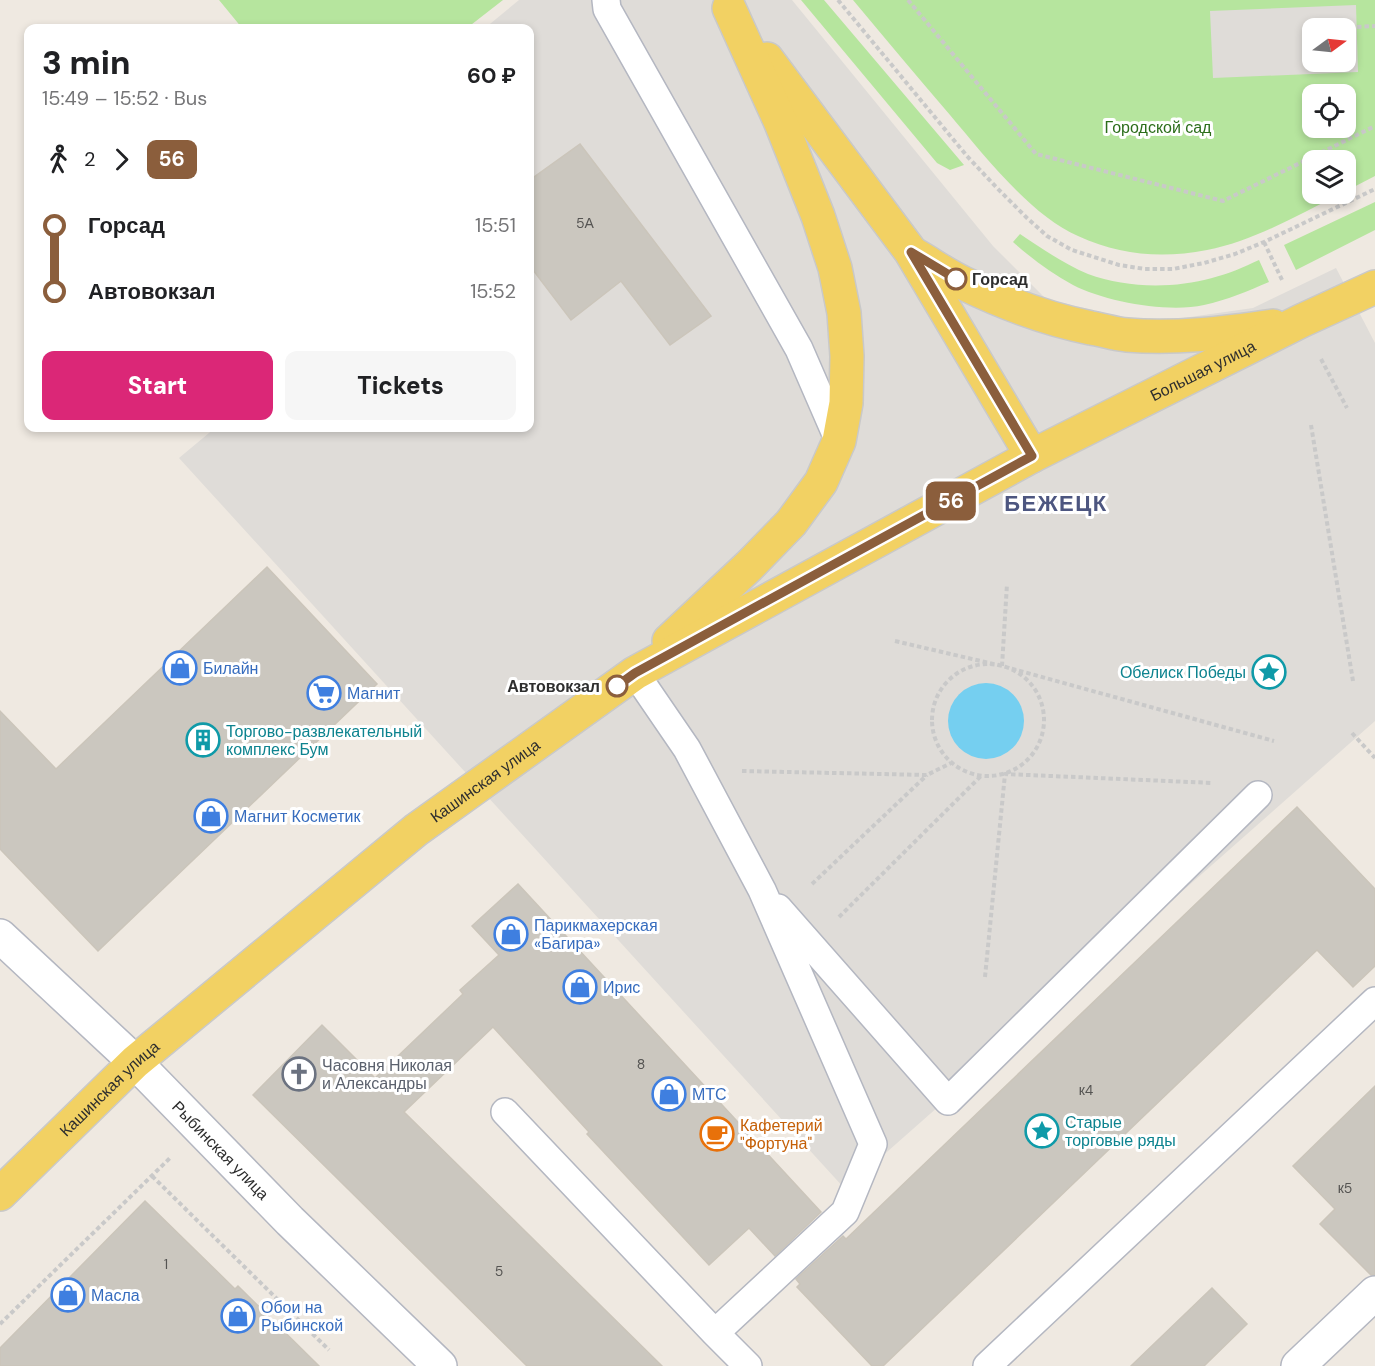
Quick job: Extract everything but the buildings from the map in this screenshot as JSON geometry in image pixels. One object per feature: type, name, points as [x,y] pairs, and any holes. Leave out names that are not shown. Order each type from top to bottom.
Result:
[{"type":"main road","points":[[635,673],[791,523],[821,482],[838,441],[846,403],[847,356],[844,312],[835,268],[818,216],[782,123],[726,4]]},
{"type":"main road","points":[[726,4],[911,252],[1032,456]]},
{"type":"main road","points":[[911,252],[960,282],[1000,301],[1051,319],[1126,335],[1178,336],[1236,332],[1301,321]]},
{"type":"main road","name":"Большая улица","points":[[1032,456],[1301,321],[1375,287]]},
{"type":"main road","name":"Кашинская улица","points":[[0,1194],[135,1062],[416,830],[635,673],[1032,456]]},
{"type":"main road","name":"Рыбинская улица","points":[[0,936],[135,1062],[290,1221],[440,1366]]},
{"type":"main road","points":[[1298,1366],[1375,1293]]},
{"type":"lane","points":[[606,0],[607,9],[799,349],[838,441]]},
{"type":"lane","points":[[635,673],[687,749],[762,890],[873,1144],[845,1212],[715,1333]]},
{"type":"lane","points":[[762,890],[948,1101],[1258,795]]},
{"type":"lane","points":[[987,1366],[1375,1001]]},
{"type":"lane","points":[[505,1112],[748,1366]]},
{"type":"path","points":[[838,0],[967,156],[996,187],[1047,236],[1072,250],[1119,265],[1145,268],[1173,268],[1204,263],[1264,242],[1375,189]]},
{"type":"path","points":[[908,0],[1036,154],[1223,201],[1375,126]]},
{"type":"path","points":[[1357,27],[1375,26]]},
{"type":"path","points":[[1311,425],[1353,681]]},
{"type":"path","points":[[1002,666],[1006,584]]},
{"type":"path","points":[[895,641],[1002,666],[1274,741]]},
{"type":"path","points":[[984,664],[1002,666],[1018,673],[1032,685],[1041,701],[1044,719],[1042,737],[1034,753],[1021,766],[1005,774],[992,777],[964,771],[951,763],[939,748],[933,731],[933,712],[939,694],[950,679],[965,669],[984,664]]},
{"type":"path","points":[[1352,733],[1375,758]]},
{"type":"path","points":[[812,884],[927,775],[951,763]]},
{"type":"path","points":[[739,771],[927,775]]},
{"type":"path","points":[[1005,774],[1223,784]]},
{"type":"path","points":[[985,977],[1005,774]]},
{"type":"path","points":[[836,920],[981,776]]},
{"type":"path","points":[[0,1324],[200,1128]]},
{"type":"path","points":[[152,1176],[329,1350]]},
{"type":"green space","points":[[219,0],[503,0],[472,24],[239,24]]},
{"type":"green space","points":[[801,0],[824,0],[964,165],[950,170],[937,163]]},
{"type":"green space","name":"Городской сад","points":[[853,0],[1375,0],[1375,176],[1356,186],[1356,150],[1302,150],[1302,204],[1321,204],[1259,234],[1224,246],[1190,253],[1157,255],[1109,247],[1060,227],[1009,183]]},
{"type":"green space","points":[[1375,202],[1375,230],[1296,270],[1284,245]]},
{"type":"green space","points":[[1020,234],[1079,270],[1118,282],[1165,285],[1197,282],[1242,268],[1259,260],[1269,282],[1229,298],[1189,307],[1155,307],[1119,301],[1073,285],[1042,265],[1013,242]]},
{"type":"shaded area","points":[[519,0],[792,0],[993,246],[1046,299],[1148,323],[1253,308],[1336,268],[1375,343],[1375,721],[845,1189],[179,458],[210,432],[534,432],[534,24],[490,24]]},
{"type":"shaded area","points":[[1356,5],[1358,72],[1213,78],[1210,11]]},
{"type":"water","points":[[986,683],[1001,686],[1013,694],[1021,706],[1024,721],[1021,736],[1013,748],[1001,756],[986,759],[971,756],[959,748],[951,736],[948,721],[951,706],[959,694],[971,686]]},
{"type":"bus line","name":"56","points":[[617,686],[635,673],[1032,456],[911,252],[956,279]]},
{"type":"place","name":"Горсад","points":[[956,279]]},
{"type":"place","name":"Билайн","points":[[180,668]]},
{"type":"place","name":"Обелиск Победы","points":[[1269,672]]},
{"type":"place","name":"Автовокзал","points":[[617,686]]},
{"type":"place","name":"Магнит","points":[[324,693]]},
{"type":"place","name":"Торгово-развлекательный комплекс Бум","points":[[203,740]]},
{"type":"place","name":"Магнит Косметик","points":[[211,816]]},
{"type":"place","name":"Парикмахерская «Багира»","points":[[511,934]]},
{"type":"place","name":"Ирис","points":[[580,987]]},
{"type":"place","name":"Часовня Николая и Александры","points":[[299,1074]]},
{"type":"place","name":"МТС","points":[[669,1094]]},
{"type":"place","name":"Старые торговые ряды","points":[[1042,1131]]},
{"type":"place","name":"Кафетерий \"Фортуна\"","points":[[717,1134]]},
{"type":"place","name":"Масла","points":[[68,1295]]},
{"type":"place","name":"Обои на Рыбинской","points":[[238,1316]]},
{"type":"district","name":"БЕЖЕЦК","points":[[1056,503]]}]
